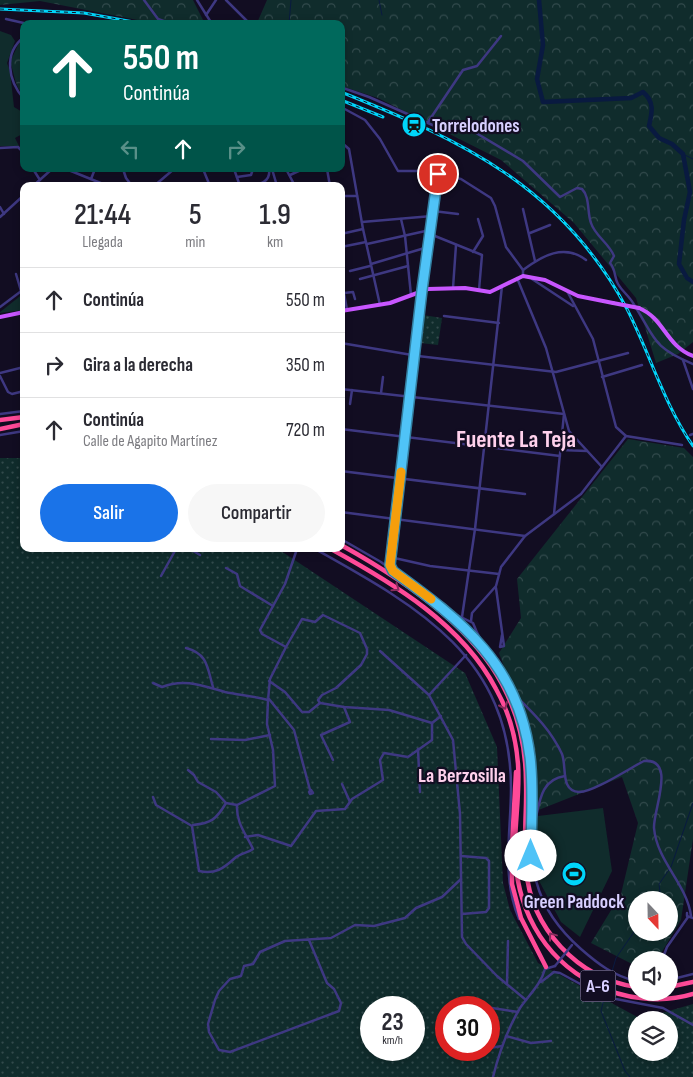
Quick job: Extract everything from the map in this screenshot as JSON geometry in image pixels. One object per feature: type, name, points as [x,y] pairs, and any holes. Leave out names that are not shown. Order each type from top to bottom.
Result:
[{"type":"highway","points":[[0,420],[20,418]]},
{"type":"highway","points":[[0,428],[20,425]]},
{"type":"highway","name":"A-6","points":[[345,547],[385,572],[446,618],[473,642],[490,664],[506,693],[520,733],[526,782],[526,870],[536,910],[555,941],[575,960],[605,978],[628,984]]},
{"type":"highway","name":"A-6","points":[[336,552],[383,579],[452,631],[469,648],[484,668],[507,712],[514,736],[518,763],[516,872],[526,914],[545,944],[576,974],[603,989],[636,997],[656,999],[693,994]]},
{"type":"highway","points":[[518,763],[512,845],[512,884],[521,918],[550,969]]},
{"type":"highway","points":[[678,985],[693,982]]},
{"type":"main road","points":[[347,310],[380,305],[422,290],[452,288],[493,291],[517,277],[529,276],[545,280],[575,295],[640,308],[658,322],[677,348],[693,356]]},
{"type":"main road","points":[[0,317],[20,313]]},
{"type":"street","points":[[144,0],[158,19],[161,20]]},
{"type":"street","points":[[197,0],[209,20]]},
{"type":"street","points":[[206,15],[216,0]]},
{"type":"street","points":[[226,0],[246,20]]},
{"type":"street","points":[[6,19],[20,22]]},
{"type":"street","points":[[428,122],[463,70],[477,66],[501,36]]},
{"type":"street","points":[[20,40],[17,42],[8,63],[14,86],[20,94]]},
{"type":"street","points":[[345,89],[370,96],[446,131],[452,122],[456,121],[523,161],[560,197],[577,188],[582,189],[586,196],[591,225],[611,249],[614,256],[610,264],[615,269],[620,287],[633,303],[650,334],[662,348],[693,364]]},
{"type":"street","points":[[345,109],[365,120],[380,140],[398,171],[420,171],[460,179],[474,186],[494,202],[506,248],[523,270],[523,276]]},
{"type":"street","points":[[345,145],[350,148],[363,229],[380,305]]},
{"type":"street","points":[[0,148],[20,148]]},
{"type":"street","points":[[35,172],[40,180]]},
{"type":"street","points":[[38,182],[49,172]]},
{"type":"street","points":[[74,172],[98,182]]},
{"type":"street","points":[[91,179],[94,172]]},
{"type":"street","points":[[159,182],[170,172]]},
{"type":"street","points":[[235,172],[239,182]]},
{"type":"street","points":[[237,177],[251,175],[252,172]]},
{"type":"street","points":[[263,182],[269,177],[270,172]]},
{"type":"street","points":[[272,172],[276,182]]},
{"type":"street","points":[[288,172],[293,182]]},
{"type":"street","points":[[290,175],[296,172]]},
{"type":"street","points":[[393,571],[390,557],[438,174]]},
{"type":"street","points":[[269,177],[275,179]]},
{"type":"street","points":[[345,196],[357,196]]},
{"type":"street","points":[[0,217],[20,199]]},
{"type":"street","points":[[0,207],[4,214]]},
{"type":"street","points":[[523,209],[535,261]]},
{"type":"street","points":[[433,211],[458,214]]},
{"type":"street","points":[[362,222],[432,216]]},
{"type":"street","points":[[401,219],[405,236],[411,295]]},
{"type":"street","points":[[473,252],[483,236],[478,219]]},
{"type":"street","points":[[530,233],[550,225]]},
{"type":"street","points":[[345,233],[363,229]]},
{"type":"street","points":[[345,247],[430,230]]},
{"type":"street","points":[[430,234],[482,255],[479,290]]},
{"type":"street","points":[[452,288],[456,245]]},
{"type":"street","points":[[350,271],[428,247]]},
{"type":"street","points":[[523,270],[535,261],[557,252],[574,252],[586,260]]},
{"type":"street","points":[[360,279],[408,266]]},
{"type":"street","points":[[16,274],[20,285]]},
{"type":"street","points":[[529,276],[574,307]]},
{"type":"street","points":[[517,277],[518,285],[546,348],[554,371],[569,431],[602,467]]},
{"type":"street","points":[[462,618],[480,488],[502,286]]},
{"type":"street","points":[[566,290],[593,339],[614,424],[626,436],[682,446]]},
{"type":"street","points":[[0,307],[20,292]]},
{"type":"street","points":[[345,293],[353,292],[355,299]]},
{"type":"street","points":[[574,307],[572,297],[575,295]]},
{"type":"street","points":[[345,299],[347,310]]},
{"type":"street","points":[[444,316],[499,323]]},
{"type":"street","points":[[345,344],[414,355],[554,371],[628,353]]},
{"type":"street","points":[[682,360],[693,389]]},
{"type":"street","points":[[602,377],[642,365]]},
{"type":"street","points":[[20,368],[0,375],[8,392],[14,394],[20,392]]},
{"type":"street","points":[[381,393],[383,377]]},
{"type":"street","points":[[345,389],[564,414]]},
{"type":"street","points":[[350,404],[352,390]]},
{"type":"street","points":[[0,414],[20,412]]},
{"type":"street","points":[[554,514],[564,414]]},
{"type":"street","points":[[345,430],[560,456]]},
{"type":"street","points":[[0,435],[20,432]]},
{"type":"street","points":[[502,635],[496,586],[499,574],[525,536],[581,494],[626,436]]},
{"type":"street","points":[[561,450],[588,451]]},
{"type":"street","points":[[345,472],[525,494]]},
{"type":"street","points":[[345,512],[525,536]]},
{"type":"street","points":[[345,541],[380,562],[444,609],[474,636],[489,654]]},
{"type":"street","points":[[161,576],[174,552]]},
{"type":"street","points":[[195,552],[200,555]]},
{"type":"street","points":[[286,648],[260,633],[285,584],[296,552]]},
{"type":"street","points":[[321,552],[360,573],[452,640],[466,655],[494,699],[505,731],[511,781],[507,868],[511,896],[519,919],[550,969],[616,999],[663,1008],[693,1025]]},
{"type":"street","points":[[380,562],[387,561],[390,557]]},
{"type":"street","points":[[390,557],[430,566],[499,574]]},
{"type":"street","points":[[226,568],[237,574],[240,586],[273,606]]},
{"type":"street","points":[[496,586],[472,613],[471,621],[476,634],[511,690],[548,728],[562,755],[569,788],[581,792],[594,788],[644,761],[652,760],[658,764],[663,775],[654,815],[654,828],[659,852],[685,896],[690,915],[665,951]]},
{"type":"street","points":[[444,609],[471,621]]},
{"type":"street","points":[[188,770],[198,782],[216,792],[226,803],[237,805],[275,786],[274,750],[267,724],[269,681],[302,619],[316,622],[323,615],[360,633],[367,649],[367,654],[361,665],[336,688],[322,695],[318,700],[320,703]]},
{"type":"street","points":[[186,648],[198,651],[205,660],[213,687]]},
{"type":"street","points":[[380,651],[429,695],[453,740],[460,856],[462,937],[466,944],[507,985],[526,1000]]},
{"type":"street","points":[[429,695],[466,655]]},
{"type":"street","points":[[269,681],[285,692],[302,712],[308,712],[320,703],[344,707],[389,710],[432,723]]},
{"type":"street","points":[[153,683],[162,687],[172,683],[213,687],[224,692],[268,699],[294,730],[310,790]]},
{"type":"street","points":[[511,690],[525,732],[530,756],[532,868],[538,890],[553,920],[568,938],[613,973],[628,978]]},
{"type":"street","points":[[333,760],[321,735],[350,722],[344,707]]},
{"type":"street","points":[[245,838],[258,835],[291,846],[316,811],[345,809],[350,802],[382,780],[380,760],[384,753],[408,757],[432,740],[432,723],[440,716]]},
{"type":"street","points":[[211,739],[245,740],[270,735]]},
{"type":"street","points":[[418,749],[420,792]]},
{"type":"street","points":[[531,837],[541,795],[548,784],[565,776]]},
{"type":"street","points":[[342,784],[350,802]]},
{"type":"street","points":[[153,797],[156,805],[192,826],[212,822],[226,803]]},
{"type":"street","points":[[192,826],[199,871],[210,874],[227,866],[236,856],[253,849],[245,838],[236,815],[237,805]]},
{"type":"street","points":[[460,856],[486,858],[489,861],[489,908],[486,912],[462,914]]},
{"type":"street","points":[[309,940],[327,983],[334,989],[341,1003],[339,1011],[230,1052],[219,1050],[209,1032],[208,1024],[219,991],[230,979],[241,976],[241,968],[253,964],[260,952],[285,941],[335,937],[355,925],[374,926],[405,918],[416,908],[442,897],[461,879]]},
{"type":"street","points":[[568,938],[572,945],[577,946]]},
{"type":"street","points":[[507,985],[508,941]]},
{"type":"street","points":[[493,1077],[502,1046],[518,1012],[550,969],[572,945]]},
{"type":"street","points":[[540,983],[549,976],[550,969]]},
{"type":"street","points":[[549,976],[550,969]]},
{"type":"street","points":[[678,978],[693,974]]},
{"type":"street","points":[[500,1009],[518,1012]]},
{"type":"street","points":[[506,1036],[531,1043],[551,1041]]},
{"type":"green space","points":[[0,0],[193,0],[203,20],[137,20],[40,1],[0,5]]},
{"type":"green space","points":[[267,0],[693,0],[693,342],[678,354],[656,363],[636,298],[574,223],[501,160],[378,98],[345,87],[345,20],[258,20]]},
{"type":"green space","points":[[0,31],[11,35],[15,41],[7,63],[10,71],[14,107],[20,111],[20,135],[15,138],[19,146],[0,146]]},
{"type":"green space","points":[[19,43],[20,90],[16,84],[10,62]]},
{"type":"green space","points":[[20,296],[20,310],[0,312]]},
{"type":"green space","points":[[423,315],[442,318],[438,345],[420,343]]},
{"type":"green space","points":[[628,439],[684,448],[693,457],[693,839],[681,920],[678,925],[678,891],[628,891],[628,941],[668,941],[662,951],[628,951],[628,962],[591,943],[621,894],[638,823],[622,777],[536,811],[535,752],[499,653],[521,618],[517,579]]},
{"type":"green space","points":[[0,458],[20,458],[20,552],[283,552],[465,673],[497,747],[503,883],[510,910],[538,963],[628,1012],[628,1061],[678,1061],[678,1011],[669,1011],[693,1004],[693,1077],[0,1077]]},
{"type":"green space","name":"Green Paddock","points":[[603,808],[612,871],[580,937],[561,922],[537,877],[533,843],[538,816]]},
{"type":"waterway","points":[[289,20],[291,0]]},
{"type":"waterway","points":[[379,0],[382,15]]},
{"type":"waterway","points":[[539,0],[543,45],[537,79],[543,102],[631,98],[643,92],[651,104],[652,112],[649,126],[659,138],[672,144],[683,154],[690,192],[684,220],[679,264],[687,278],[693,282]]},
{"type":"waterway","points":[[683,154],[693,159]]},
{"type":"waterway","points":[[660,891],[659,884],[671,867],[693,803]]},
{"type":"waterway","points":[[607,988],[616,958],[628,941]]},
{"type":"waterway","points":[[605,995],[601,1011],[625,1071],[630,1077]]},
{"type":"railway","points":[[0,9],[84,13],[123,20]]},
{"type":"railway","points":[[345,94],[428,129],[468,150],[505,173],[540,200],[572,231],[601,267],[627,309],[665,396],[693,446]]},
{"type":"railway","points":[[345,102],[383,117]]},
{"type":"slow traffic","points":[[401,472],[390,565],[393,571],[431,599]]},
{"type":"place","name":"Torrelodones","points":[[414,125]]},
{"type":"place","name":"Green Paddock","points":[[574,874]]},
{"type":"district","name":"Fuente La Teja","points":[[516,439]]},
{"type":"district","name":"La Berzosilla","points":[[462,775]]},
{"type":"route","points":[[438,174],[422,290],[390,565],[393,571],[456,618],[474,636],[489,654],[511,690],[525,732],[530,756],[532,783],[531,856]]}]
